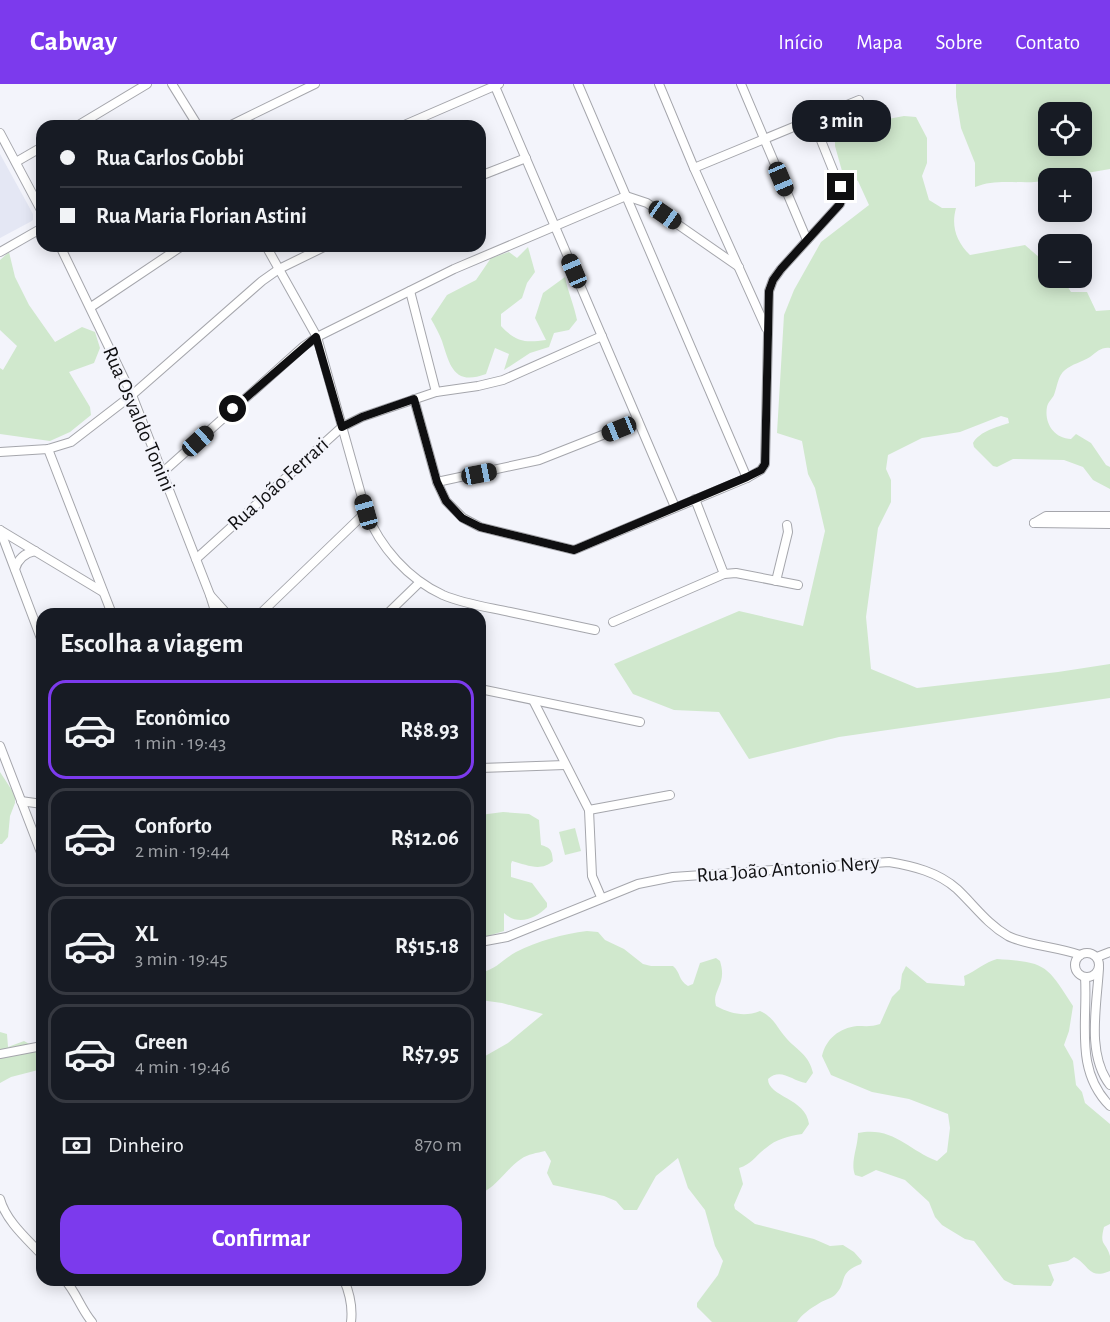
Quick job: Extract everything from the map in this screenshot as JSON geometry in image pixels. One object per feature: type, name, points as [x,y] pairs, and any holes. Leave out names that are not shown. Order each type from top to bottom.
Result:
[{"type":"street","points":[[87,120],[147,84]]},
{"type":"street","points":[[172,84],[194,120]]},
{"type":"street","points":[[242,120],[315,84]]},
{"type":"street","points":[[578,84],[747,477]]},
{"type":"street","points":[[659,84],[768,332]]},
{"type":"street","points":[[741,84],[807,240]]},
{"type":"street","points":[[416,120],[496,85],[675,507]]},
{"type":"street","points":[[694,168],[859,100]]},
{"type":"street","points":[[414,399],[437,482],[446,501],[462,518],[480,527],[574,550],[761,470],[765,464],[769,291],[773,280],[840,204],[843,195],[812,118]]},
{"type":"street","points":[[0,133],[36,200]]},
{"type":"street","points":[[16,162],[36,150]]},
{"type":"street","points":[[486,174],[526,158]]},
{"type":"street","points":[[163,472],[316,337],[454,269],[626,196],[647,202],[739,267]]},
{"type":"street","points":[[0,252],[36,231]]},
{"type":"street","name":"Rua Osvaldo Tonini","points":[[63,252],[132,395],[214,608]]},
{"type":"street","points":[[91,307],[173,252]]},
{"type":"street","points":[[269,252],[316,337],[366,512],[384,546],[420,582],[442,594],[465,602],[595,630]]},
{"type":"street","points":[[0,452],[48,449],[71,442],[132,395],[262,281],[279,269],[314,252]]},
{"type":"street","points":[[410,291],[436,392]]},
{"type":"street","name":"Rua João Ferrari","points":[[196,559],[342,427],[362,417],[436,392],[503,380],[602,336]]},
{"type":"street","points":[[437,482],[539,460],[638,421]]},
{"type":"street","points":[[48,449],[110,608]]},
{"type":"street","points":[[694,499],[724,574]]},
{"type":"street","points":[[266,608],[366,512]]},
{"type":"street","points":[[1110,516],[1046,516],[1034,523],[1110,524]]},
{"type":"street","points":[[776,581],[788,532],[787,525]]},
{"type":"street","points":[[0,530],[104,592]]},
{"type":"street","points":[[0,530],[36,625]]},
{"type":"street","points":[[15,569],[17,562],[24,555],[35,551]]},
{"type":"street","points":[[614,622],[724,574],[735,573],[798,585]]},
{"type":"street","points":[[393,608],[420,582]]},
{"type":"street","name":"Rua Osvaldo Tonini","points":[[210,595],[222,608]]},
{"type":"street","points":[[486,690],[640,722]]},
{"type":"street","points":[[534,702],[589,810],[592,876],[602,897]]},
{"type":"street","points":[[0,746],[36,840]]},
{"type":"street","points":[[486,768],[565,765]]},
{"type":"street","points":[[589,810],[670,795]]},
{"type":"street","points":[[21,801],[36,803]]},
{"type":"street","name":"Rua João Antonio Nery","points":[[486,941],[507,937],[638,884],[673,877],[889,862],[913,866],[956,888],[988,921],[1010,937],[1064,949],[1080,955]]},
{"type":"street","points":[[1110,952],[1097,957],[1089,953],[1080,955],[1075,966],[1084,977],[1086,1063],[1091,1080],[1110,1106]]},
{"type":"street","points":[[1097,957],[1099,968],[1097,1058],[1110,1085]]},
{"type":"street","points":[[1084,977],[1094,975],[1099,968]]},
{"type":"street","points":[[0,1054],[36,1048]]},
{"type":"street","points":[[0,1198],[2,1207],[18,1230],[36,1249]]},
{"type":"street","points":[[68,1286],[92,1322]]},
{"type":"street","points":[[347,1286],[352,1309],[351,1322]]},
{"type":"shaded area","points":[[0,154],[33,214],[33,220],[0,238]]},
{"type":"green space","points":[[956,84],[1110,84],[1110,169],[1092,172],[1092,168],[1038,168],[1038,182],[993,183],[975,187],[975,163],[961,128]]},
{"type":"green space","points":[[904,116],[916,117],[927,138],[927,163],[922,176],[929,200],[942,208],[956,208],[954,221],[956,233],[970,255],[1025,245],[1038,256],[1038,288],[1068,288],[1071,292],[1087,292],[1096,311],[1110,310],[1110,348],[1099,350],[1063,372],[1046,413],[1055,433],[1071,439],[1076,434],[1091,443],[1106,465],[1110,467],[1110,489],[1093,480],[1083,467],[1064,460],[1013,459],[997,467],[993,466],[974,447],[973,443],[984,432],[1009,423],[1008,418],[1001,416],[960,432],[922,438],[888,455],[886,469],[891,480],[891,502],[878,528],[866,617],[871,669],[917,688],[1110,664],[1110,698],[839,737],[749,759],[719,712],[674,710],[633,694],[614,664],[739,611],[803,626],[825,531],[815,488],[808,474],[802,441],[777,433],[784,315],[794,290],[821,242],[869,205],[858,181],[842,171],[835,146],[835,134],[846,127]]},
{"type":"green space","points":[[528,247],[535,272],[527,283],[522,298],[501,314],[501,326],[521,340],[546,340],[535,318],[543,293],[565,277],[577,320],[569,330],[554,333],[549,347],[530,353],[504,370],[509,354],[495,348],[486,374],[475,377],[460,375],[451,366],[431,319],[447,295],[476,280],[491,258],[509,252],[517,258]]},
{"type":"green space","points":[[9,252],[15,277],[29,305],[55,342],[82,327],[95,332],[100,348],[94,363],[69,372],[90,407],[91,415],[70,432],[50,441],[0,434],[0,368],[3,370],[17,346],[0,330],[0,260]]},
{"type":"green space","points":[[0,772],[15,795],[8,837],[2,844],[0,844]]},
{"type":"green space","points":[[503,812],[529,814],[539,820],[541,845],[550,850],[553,861],[539,867],[512,861],[511,877],[532,883],[547,903],[547,907],[532,918],[521,920],[504,913],[504,931],[491,935],[486,940],[486,814]]},
{"type":"green space","points":[[575,828],[581,851],[565,855],[559,832]]},
{"type":"green space","points":[[587,931],[598,932],[605,940],[624,949],[643,964],[673,966],[688,986],[693,984],[700,963],[716,958],[720,961],[722,973],[715,996],[716,1006],[738,1014],[760,1011],[765,1013],[809,1062],[813,1073],[806,1083],[782,1074],[768,1079],[774,1090],[801,1109],[809,1124],[802,1134],[774,1142],[739,1168],[743,1184],[734,1205],[735,1209],[755,1224],[814,1239],[830,1246],[843,1245],[862,1261],[861,1264],[848,1271],[835,1295],[809,1310],[797,1322],[712,1322],[697,1307],[697,1303],[718,1275],[723,1261],[715,1246],[705,1210],[688,1188],[678,1158],[656,1176],[637,1210],[624,1210],[616,1201],[604,1196],[553,1185],[547,1173],[551,1161],[545,1151],[521,1159],[486,1191],[486,1056],[508,1043],[543,1014],[486,1001],[486,971],[533,944]]},
{"type":"green space","points":[[997,959],[1026,962],[1044,968],[1057,982],[1073,1006],[1064,1045],[1073,1061],[1076,1085],[1082,1092],[1085,1103],[1110,1124],[1110,1224],[1104,1227],[1102,1238],[1110,1256],[1110,1271],[1093,1273],[1074,1257],[1068,1261],[1048,1265],[1054,1280],[1051,1286],[1014,1285],[1004,1280],[974,1241],[965,1239],[942,1225],[935,1217],[929,1202],[905,1180],[876,1170],[862,1177],[855,1175],[853,1165],[858,1133],[881,1133],[891,1136],[937,1161],[947,1152],[950,1128],[948,1114],[909,1099],[872,1092],[831,1075],[822,1056],[827,1044],[834,1035],[844,1029],[880,1024],[892,997],[900,989],[902,974],[906,966],[927,983],[964,986],[964,976]]},
{"type":"green space","points":[[0,1032],[7,1034],[8,1047],[24,1041],[36,1048],[36,1071],[11,1077],[0,1083]]},
{"type":"route","points":[[233,409],[316,337],[342,427],[362,417],[414,399],[437,482],[446,501],[462,518],[480,527],[574,550],[761,470],[765,464],[769,291],[781,269],[840,204],[843,195],[841,187]]}]
